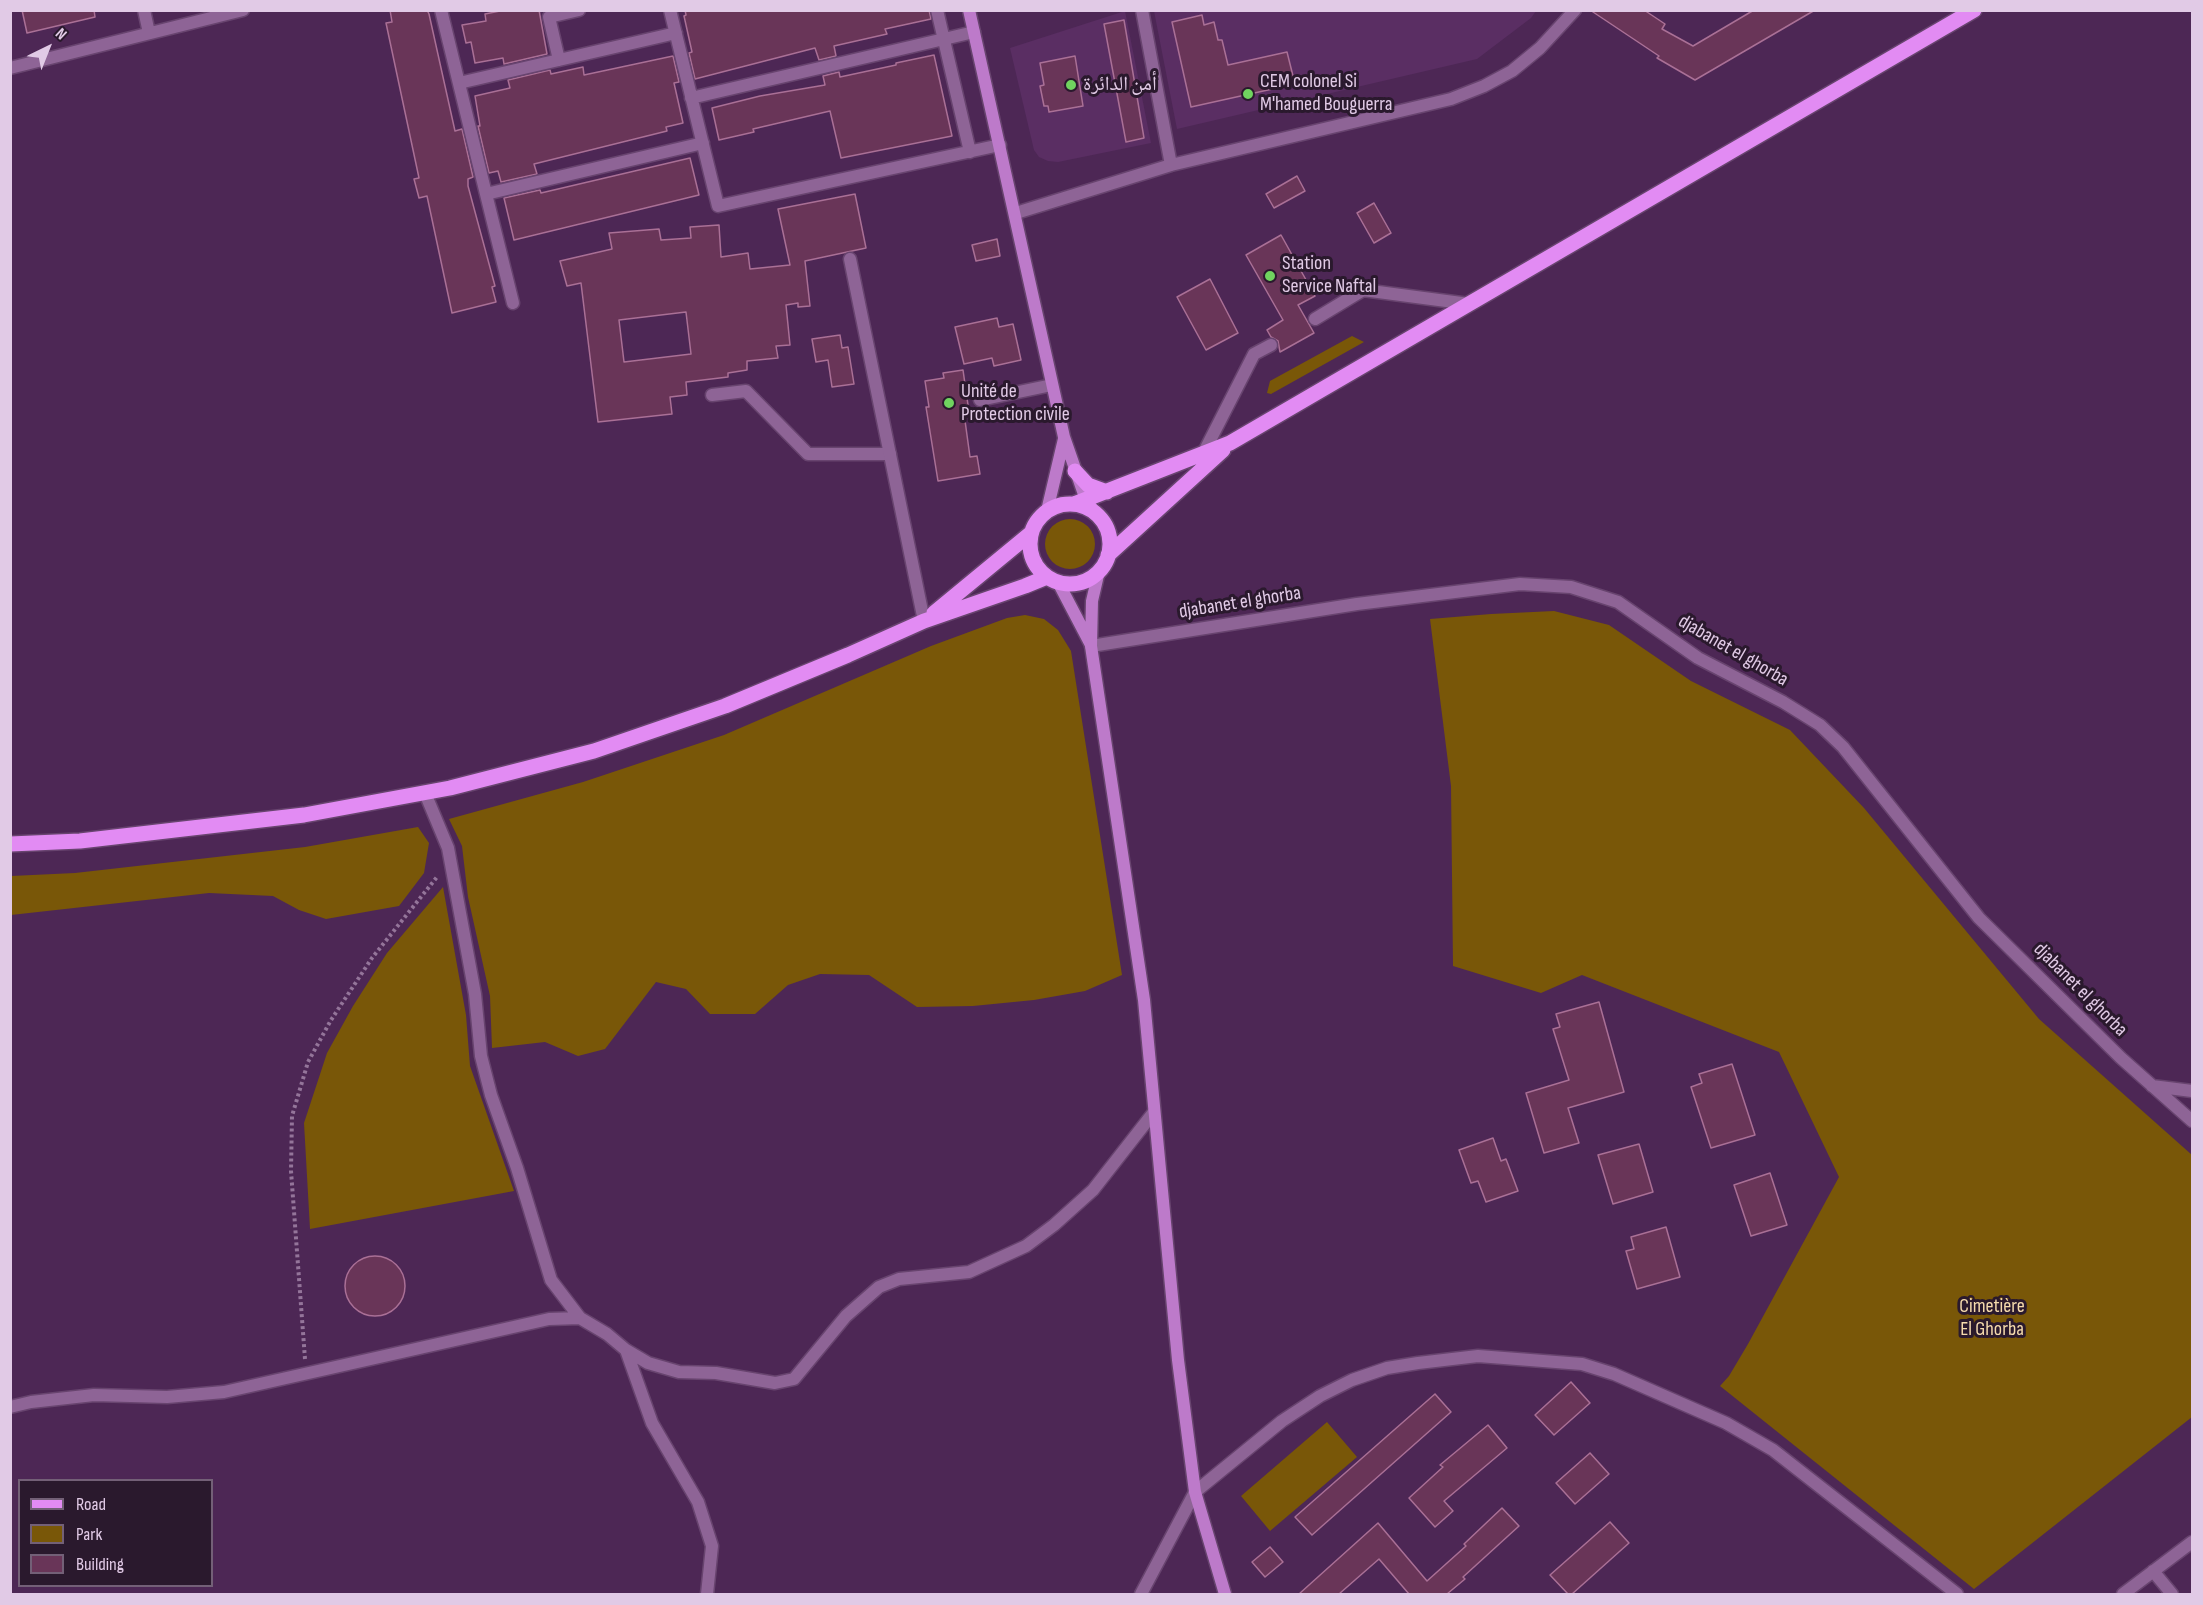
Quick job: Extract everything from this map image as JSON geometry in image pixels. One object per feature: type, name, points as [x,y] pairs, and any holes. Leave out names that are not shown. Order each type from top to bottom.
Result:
[{"type":"main road","points":[[969,10],[1064,437],[1075,471],[1080,502],[1097,515],[1108,534],[1108,555]]},
{"type":"main road","points":[[1091,646],[1052,580],[1038,568],[1032,557],[1031,532],[1037,520],[1047,511],[1107,492],[1230,443],[1974,10]]},
{"type":"main road","points":[[1047,511],[1064,437]]},
{"type":"main road","points":[[1225,1594],[1195,1492],[1178,1360],[1144,1000],[1091,646],[1092,601],[1099,571],[1108,555],[1230,443]]},
{"type":"main road","points":[[1075,471],[1088,485],[1107,492]]},
{"type":"main road","points":[[924,621],[1031,532]]},
{"type":"main road","points":[[10,844],[80,841],[304,815],[425,793],[594,751],[724,706],[924,621],[1025,586],[1052,580],[1069,584],[1080,583],[1090,579],[1099,571]]},
{"type":"street","points":[[144,10],[150,33]]},
{"type":"street","points":[[10,68],[243,10]]},
{"type":"street","points":[[441,10],[513,303]]},
{"type":"street","points":[[559,60],[549,18],[579,10]]},
{"type":"street","points":[[670,10],[718,206],[1000,146]]},
{"type":"street","points":[[937,10],[970,152]]},
{"type":"street","points":[[1142,10],[1171,165]]},
{"type":"street","points":[[1016,213],[1171,165],[1451,99],[1484,86],[1512,71],[1540,48],[1575,10]]},
{"type":"street","points":[[692,98],[974,32]]},
{"type":"street","points":[[459,83],[676,33]]},
{"type":"street","points":[[486,194],[703,143]]},
{"type":"street","points":[[850,260],[924,621]]},
{"type":"street","points":[[1315,319],[1364,290],[1469,304]]},
{"type":"street","points":[[1203,454],[1254,354],[1271,345]]},
{"type":"street","points":[[980,400],[1053,385]]},
{"type":"street","points":[[712,395],[746,391],[808,454],[890,454]]},
{"type":"street","name":"djabanet el ghorba","points":[[1091,646],[1357,604],[1520,584],[1571,587],[1618,602],[1698,658],[1783,702],[1820,725],[1843,747],[1979,918],[2121,1058],[2193,1121]]},
{"type":"street","points":[[425,793],[448,848],[475,994],[481,1056],[491,1095],[517,1168],[551,1280],[580,1317],[648,1364],[679,1372],[716,1373],[774,1383],[794,1378],[846,1316],[879,1287],[898,1279],[969,1272],[1026,1246],[1054,1225],[1093,1190],[1154,1112]]},
{"type":"street","points":[[2152,1086],[2193,1090]]},
{"type":"street","points":[[10,1407],[31,1402],[94,1395],[167,1397],[224,1392],[549,1320],[580,1317]]},
{"type":"street","points":[[626,1350],[652,1424],[698,1502],[712,1546],[707,1594]]},
{"type":"street","points":[[1142,1594],[1195,1492],[1282,1421],[1320,1396],[1352,1380],[1387,1368],[1418,1362],[1478,1356],[1582,1364],[1614,1374],[1726,1423],[1773,1450],[1957,1594]]},
{"type":"street","points":[[2123,1594],[2193,1542]]},
{"type":"street","points":[[2153,1571],[2172,1594]]},
{"type":"path","points":[[306,1374],[291,1171],[292,1116],[308,1062],[331,1020],[372,958],[442,871],[448,848]]},
{"type":"shaded area","points":[[1125,11],[1151,143],[1058,162],[1039,157],[1034,150],[1010,48]]},
{"type":"shaded area","name":"CEM colonel Si M'hamed Bouguerra","points":[[1154,11],[1536,11],[1531,18],[1477,59],[1177,129]]},
{"type":"green space","points":[[1352,336],[1364,342],[1271,394],[1267,393],[1270,381]]},
{"type":"green space","points":[[1070,519],[1084,523],[1091,530],[1095,544],[1091,558],[1084,565],[1070,569],[1056,565],[1049,558],[1045,544],[1049,530],[1056,523]]},
{"type":"green space","name":"Cimetière El Ghorba","points":[[1554,611],[1609,625],[1691,681],[1790,730],[1864,808],[2039,1019],[2192,1155],[2192,1417],[1974,1589],[1720,1386],[1729,1376],[1748,1344],[1839,1177],[1779,1052],[1582,975],[1541,993],[1453,966],[1451,786],[1430,619]]},
{"type":"green space","points":[[1025,615],[1044,619],[1058,630],[1071,651],[1122,975],[1085,991],[1034,1000],[973,1006],[917,1007],[869,975],[820,974],[788,985],[755,1014],[710,1014],[686,989],[656,982],[605,1049],[578,1056],[545,1042],[492,1048],[490,996],[468,897],[462,846],[449,819],[583,782],[724,735],[931,646],[1007,618]]},
{"type":"green space","points":[[418,827],[429,843],[424,873],[399,906],[326,919],[299,910],[273,896],[209,893],[11,915],[11,876],[75,873],[305,847]]},
{"type":"green space","points":[[443,887],[466,1015],[470,1066],[514,1191],[310,1229],[304,1123],[327,1053],[353,1006],[387,953]]},
{"type":"green space","points":[[1327,1422],[1357,1457],[1270,1531],[1241,1496]]},
{"type":"building","points":[[22,10],[94,10],[95,17],[27,33]]},
{"type":"building","points":[[390,10],[427,10],[429,14],[455,131],[462,129],[473,177],[468,179],[468,186],[495,286],[492,287],[496,302],[452,313],[427,196],[419,198],[414,179],[419,178],[386,23],[392,22]]},
{"type":"building","points":[[505,10],[539,10],[547,54],[504,64],[503,58],[475,63],[471,42],[466,43],[462,25],[486,21],[485,14]]},
{"type":"building","points":[[685,10],[929,10],[931,19],[885,29],[887,34],[834,46],[836,56],[819,60],[815,48],[695,79],[689,53],[692,52],[684,16],[686,15]]},
{"type":"building","points":[[1590,10],[1644,10],[1665,24],[1662,29],[1693,46],[1754,10],[1815,10],[1695,80],[1657,58],[1659,56]]},
{"type":"building","points":[[1202,15],[1204,25],[1214,22],[1218,40],[1222,40],[1228,65],[1287,52],[1295,84],[1191,107],[1172,22]]},
{"type":"building","points":[[1124,20],[1144,138],[1126,142],[1104,24]]},
{"type":"building","points":[[934,55],[952,136],[841,158],[830,111],[753,129],[754,132],[719,140],[712,108],[760,96],[825,85],[823,76],[839,72],[840,77]]},
{"type":"building","points":[[673,56],[679,82],[674,83],[683,123],[666,127],[667,131],[534,164],[537,174],[501,182],[498,171],[489,173],[478,126],[480,126],[475,96],[510,88],[508,80],[550,70],[551,74],[583,67],[584,75]]},
{"type":"building","points":[[1075,56],[1083,106],[1049,112],[1048,106],[1044,106],[1040,86],[1044,85],[1040,63]]},
{"type":"building","points":[[690,158],[699,195],[514,240],[504,198],[540,190],[541,193]]},
{"type":"building","points":[[1297,176],[1305,191],[1274,208],[1266,194]]},
{"type":"building","points":[[855,194],[866,248],[805,261],[810,306],[798,307],[798,303],[786,305],[790,345],[776,346],[778,358],[747,361],[747,370],[728,373],[728,377],[686,382],[687,395],[670,397],[672,414],[598,422],[581,283],[567,286],[560,261],[612,249],[609,233],[659,229],[661,240],[691,238],[690,227],[719,225],[721,257],[748,253],[750,269],[790,265],[778,209]],"holes":[[[686,312],[691,354],[624,362],[619,320]]]},
{"type":"building","points":[[1374,203],[1391,233],[1374,243],[1357,213]]},
{"type":"building","points":[[1281,235],[1315,296],[1298,305],[1314,333],[1280,352],[1278,341],[1271,337],[1267,330],[1283,320],[1246,255]]},
{"type":"building","points":[[997,239],[1000,256],[976,261],[972,245]]},
{"type":"building","points":[[1210,279],[1238,333],[1206,350],[1177,297]]},
{"type":"building","points":[[997,318],[999,327],[1013,324],[1021,360],[994,366],[992,358],[964,364],[955,327]]},
{"type":"building","points":[[840,335],[842,348],[848,347],[854,384],[832,387],[828,360],[816,362],[812,339]]},
{"type":"building","points":[[963,370],[968,405],[963,406],[970,457],[977,456],[980,474],[938,481],[926,407],[929,407],[925,381],[944,378],[943,373]]},
{"type":"building","points":[[1599,1002],[1624,1092],[1568,1108],[1579,1143],[1544,1153],[1526,1093],[1569,1080],[1553,1029],[1560,1027],[1556,1014]]},
{"type":"building","points":[[1732,1064],[1755,1135],[1711,1148],[1691,1087],[1702,1083],[1699,1074]]},
{"type":"building","points":[[1493,1138],[1501,1161],[1506,1159],[1518,1191],[1486,1202],[1478,1181],[1471,1183],[1459,1150]]},
{"type":"building","points":[[1639,1144],[1653,1192],[1613,1204],[1598,1155]]},
{"type":"building","points":[[1770,1173],[1787,1225],[1751,1236],[1734,1185]]},
{"type":"building","points":[[1666,1227],[1680,1277],[1637,1289],[1626,1251],[1634,1249],[1631,1237]]},
{"type":"building","points":[[375,1256],[392,1261],[400,1269],[405,1286],[400,1303],[392,1311],[375,1316],[358,1311],[350,1303],[345,1286],[350,1269],[358,1261]]},
{"type":"building","points":[[1571,1382],[1590,1403],[1554,1435],[1535,1415]]},
{"type":"building","points":[[1435,1394],[1451,1412],[1312,1535],[1295,1517]]},
{"type":"building","points":[[1488,1425],[1507,1448],[1444,1501],[1453,1511],[1435,1527],[1409,1498],[1443,1467],[1440,1465]]},
{"type":"building","points":[[1590,1453],[1609,1474],[1575,1504],[1556,1483]]},
{"type":"building","points":[[1502,1508],[1519,1526],[1447,1594],[1409,1594],[1379,1559],[1339,1594],[1299,1594],[1378,1523],[1427,1581],[1466,1546],[1464,1544]]},
{"type":"building","points":[[1610,1522],[1629,1543],[1572,1594],[1568,1594],[1550,1575]]},
{"type":"building","points":[[1270,1547],[1283,1562],[1265,1577],[1252,1562]]},
{"type":"place","name":"أمن الدائرة","points":[[1071,85]]},
{"type":"place","name":"CEM colonel Si M'hamed Bouguerra","points":[[1248,94]]},
{"type":"place","name":"Station Service Naftal","points":[[1270,276]]},
{"type":"place","name":"Unité de Protection civile","points":[[949,403]]}]
